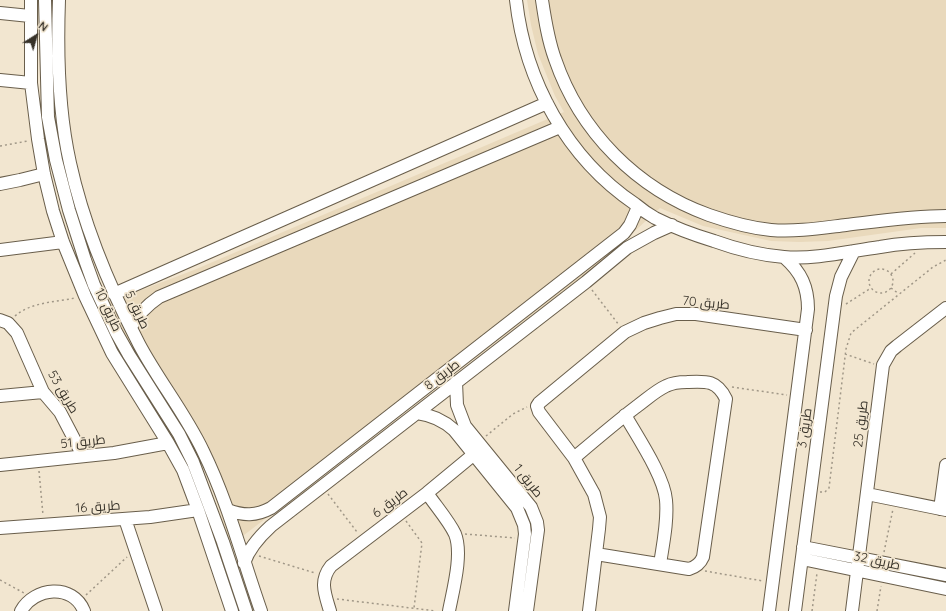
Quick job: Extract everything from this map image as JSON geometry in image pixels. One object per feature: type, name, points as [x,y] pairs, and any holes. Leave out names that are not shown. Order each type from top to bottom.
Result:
[{"type":"street","name":"طريق 10","points":[[31,0],[31,83],[38,139],[44,174],[53,211],[63,242],[85,296],[112,353],[168,443],[182,470],[198,510],[232,611]]},
{"type":"street","points":[[44,0],[48,118],[56,160],[94,285],[113,326],[129,355],[179,434],[200,478],[246,611]]},
{"type":"street","name":"طريق 5","points":[[59,0],[59,75],[62,119],[69,163],[94,247],[130,328],[202,450],[228,510],[246,558],[261,611]]},
{"type":"street","points":[[516,0],[518,20],[524,49],[546,103],[560,127],[574,147],[607,183],[654,218],[728,246],[785,258],[823,255],[881,246],[946,242]]},
{"type":"street","points":[[542,0],[546,27],[554,58],[567,88],[583,117],[602,143],[622,163],[669,197],[695,210],[722,219],[746,226],[770,230],[795,230],[946,216]]},
{"type":"street","points":[[0,13],[30,16]]},
{"type":"street","points":[[0,80],[31,83]]},
{"type":"street","points":[[114,294],[546,103]]},
{"type":"street","points":[[130,328],[138,315],[147,305],[159,297],[560,127]]},
{"type":"street","points":[[0,184],[44,174]]},
{"type":"street","name":"طريق 8","points":[[228,510],[239,514],[250,515],[261,513],[271,508],[624,233],[630,225],[638,207]]},
{"type":"street","name":"طريق 8","points":[[246,558],[262,534],[322,486],[586,282],[627,248],[672,225]]},
{"type":"street","points":[[0,250],[63,242]]},
{"type":"street","name":"طريق 3","points":[[795,611],[834,311],[841,277],[854,251]]},
{"type":"street","name":"طريق 3","points":[[769,611],[808,309],[807,289],[799,272],[785,258]]},
{"type":"street","name":"طريق 25","points":[[857,571],[883,367],[886,358],[894,348],[946,308]]},
{"type":"street","name":"طريق 70","points":[[537,406],[625,332],[644,323],[676,314],[696,314],[806,330]]},
{"type":"street","name":"طريق 53","points":[[4,321],[17,333],[43,392],[60,412],[83,456]]},
{"type":"street","points":[[574,458],[625,415],[655,392],[668,385],[680,382],[704,381],[718,387],[723,392],[726,399],[703,558],[697,566],[689,569],[596,554]]},
{"type":"street","name":"طريق 1","points":[[456,382],[457,405],[465,426],[531,507],[537,522],[538,530],[527,611]]},
{"type":"street","points":[[0,396],[43,392]]},
{"type":"street","points":[[537,406],[539,412],[574,458],[594,494],[598,507],[600,517],[589,611]]},
{"type":"street","name":"طريق 1","points":[[417,413],[427,414],[437,418],[454,430],[517,508],[524,525],[525,539],[515,611]]},
{"type":"street","points":[[625,415],[658,474],[663,486],[666,499],[666,518],[660,564]]},
{"type":"street","points":[[179,434],[190,429]]},
{"type":"street","name":"طريق 51","points":[[0,465],[141,449],[168,443]]},
{"type":"street","name":"طريق 6","points":[[324,576],[331,566],[427,493],[473,455]]},
{"type":"street","points":[[867,494],[943,509],[946,465]]},
{"type":"street","points":[[427,493],[454,533],[458,551],[450,611]]},
{"type":"street","name":"طريق 16","points":[[0,528],[125,519],[198,510]]},
{"type":"street","points":[[125,519],[156,611]]},
{"type":"street","name":"طريق 32","points":[[803,547],[946,575]]},
{"type":"street","name":"طريق 32","points":[[802,559],[946,589]]},
{"type":"street","points":[[852,611],[857,571]]},
{"type":"street","points":[[324,576],[323,588],[330,611]]},
{"type":"street","points":[[21,611],[33,597],[48,592],[66,592],[82,606]]},
{"type":"path","points":[[0,146],[38,139]]},
{"type":"path","points":[[891,274],[928,242]]},
{"type":"path","points":[[810,491],[825,492],[829,488],[845,354],[848,340],[852,331],[933,267],[946,260]]},
{"type":"path","points":[[877,269],[885,269],[891,274],[893,281],[891,288],[881,293],[871,288],[869,280],[874,271],[877,269]]},
{"type":"path","points":[[586,282],[625,332]]},
{"type":"path","points":[[834,311],[871,288]]},
{"type":"path","points":[[891,288],[899,294]]},
{"type":"path","points":[[4,321],[26,308],[85,296]]},
{"type":"path","points":[[845,354],[883,367]]},
{"type":"path","points":[[718,387],[739,388],[797,397]]},
{"type":"path","points":[[479,442],[520,410],[527,407],[537,406]]},
{"type":"path","points":[[39,461],[43,525]]},
{"type":"path","points":[[322,486],[364,540]]},
{"type":"path","points":[[881,562],[895,499]]},
{"type":"path","points":[[400,513],[422,543],[414,608]]},
{"type":"path","points":[[454,533],[525,539]]},
{"type":"path","points":[[82,606],[135,549]]},
{"type":"path","points":[[246,558],[324,576]]},
{"type":"path","points":[[812,611],[818,563]]},
{"type":"path","points":[[697,566],[709,572],[773,582]]},
{"type":"path","points":[[877,611],[883,576]]},
{"type":"path","points":[[0,580],[33,597]]},
{"type":"path","points":[[326,597],[436,611]]},
{"type":"shaded area","points":[[527,0],[946,0],[946,228],[921,228],[828,241],[771,241],[703,226],[660,208],[601,262],[231,545],[210,482],[196,450],[125,335],[110,302],[194,270],[564,112],[555,96],[538,54]]}]
